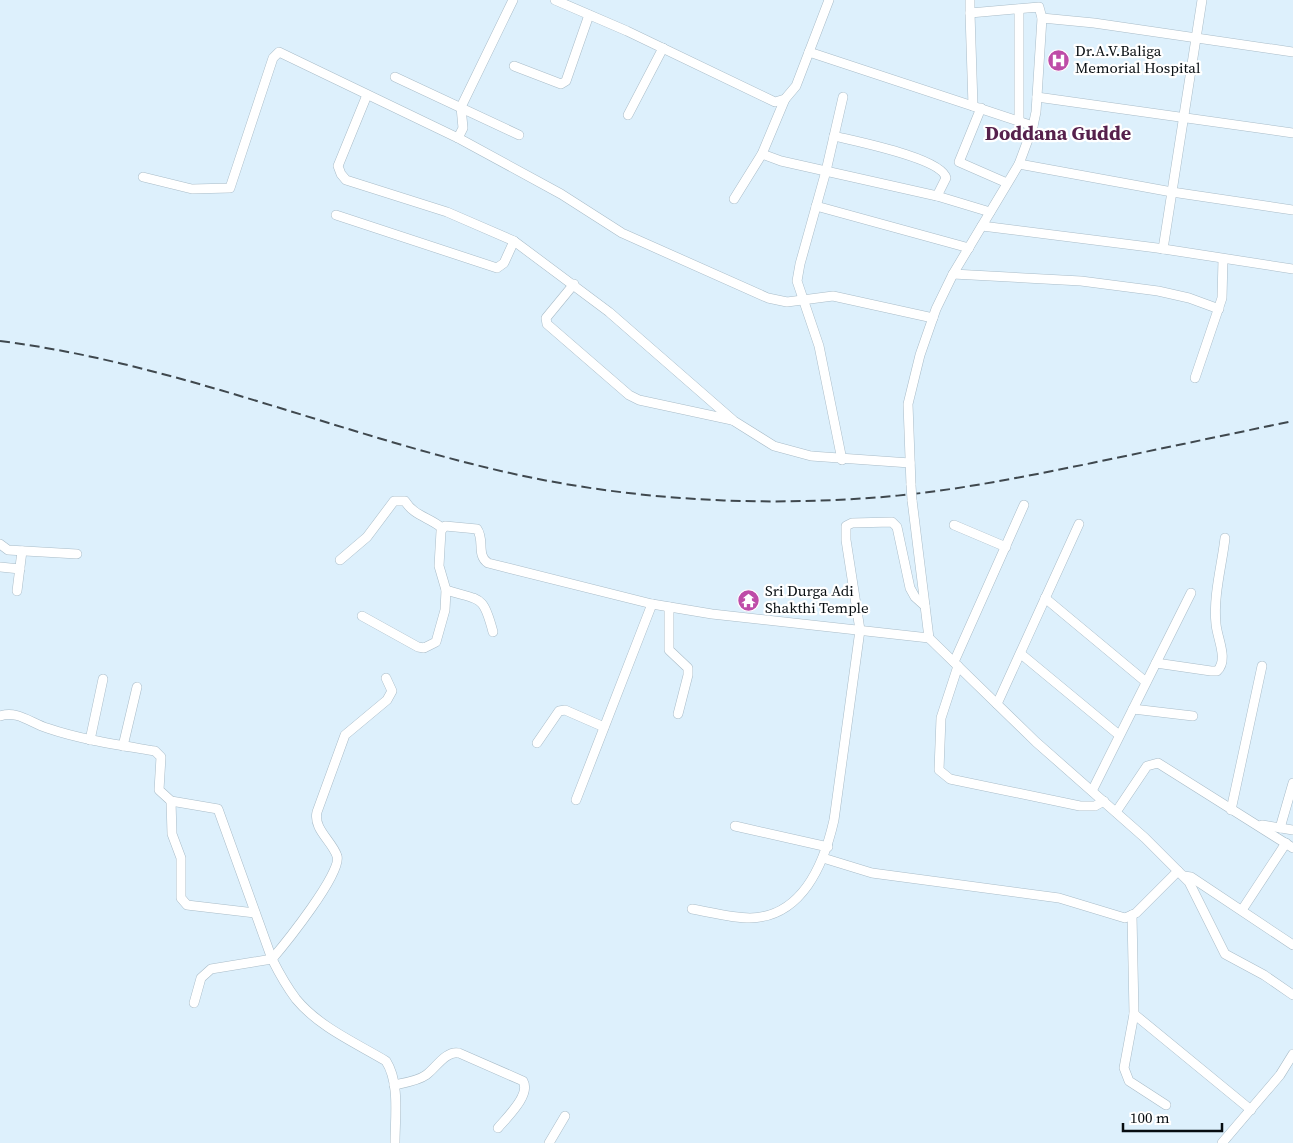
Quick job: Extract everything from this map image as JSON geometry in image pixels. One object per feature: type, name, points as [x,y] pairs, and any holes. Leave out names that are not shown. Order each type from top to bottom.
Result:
[{"type":"street","points":[[458,138],[463,128],[461,107],[513,0]]},
{"type":"street","points":[[555,0],[663,48],[775,102],[785,99]]},
{"type":"street","points":[[734,199],[762,154],[785,99],[796,86],[829,0]]},
{"type":"street","points":[[970,0],[977,107],[959,162],[1007,183]]},
{"type":"street","points":[[1163,249],[1202,0]]},
{"type":"street","points":[[929,638],[912,500],[908,404],[920,355],[933,318],[953,274],[1018,164],[1033,126],[1037,97],[1042,18],[1040,4],[1019,9],[970,13]]},
{"type":"street","points":[[1019,9],[1019,121]]},
{"type":"street","points":[[514,66],[561,84],[566,81],[589,15]]},
{"type":"street","points":[[1042,18],[1293,52]]},
{"type":"street","points":[[628,115],[663,48]]},
{"type":"street","points":[[143,177],[192,190],[230,188],[276,53],[279,52],[458,138],[561,194],[622,233],[777,301],[806,301],[833,296],[933,318]]},
{"type":"street","points":[[809,52],[1033,126]]},
{"type":"street","points":[[395,77],[520,135]]},
{"type":"street","points":[[367,95],[338,166],[346,180],[447,212],[514,241],[609,312],[734,420],[774,446],[811,456],[842,460],[910,463]]},
{"type":"street","points":[[842,460],[819,346],[806,301],[797,282],[843,97]]},
{"type":"street","points":[[1037,97],[1184,116],[1293,133]]},
{"type":"street","points":[[834,136],[901,152],[942,170],[946,178],[937,196]]},
{"type":"street","points":[[762,154],[781,161],[937,196],[990,212]]},
{"type":"street","points":[[1018,164],[1172,192],[1293,210]]},
{"type":"street","points":[[816,206],[969,248]]},
{"type":"street","points":[[336,215],[497,268],[504,263],[514,241]]},
{"type":"street","points":[[982,226],[1163,249],[1293,269]]},
{"type":"street","points":[[1195,378],[1222,298],[1223,259]]},
{"type":"street","points":[[953,274],[1081,281],[1158,291],[1189,298],[1219,310]]},
{"type":"street","points":[[574,284],[546,318],[547,324],[629,395],[647,402],[734,420]]},
{"type":"street","points":[[340,560],[367,538],[394,501],[405,500],[414,513],[435,521],[442,528],[439,566],[446,590],[445,610],[436,642],[432,645],[418,647],[362,616]]},
{"type":"street","points":[[1024,505],[956,664],[940,718],[939,770],[950,779],[1080,806],[1095,806],[1104,801]]},
{"type":"street","points":[[692,909],[749,918],[766,916],[799,898],[817,871],[828,847],[834,820],[860,630],[845,531],[846,526],[852,523],[892,522],[897,527],[910,588],[915,597],[925,606]]},
{"type":"street","points":[[997,704],[1078,524]]},
{"type":"street","points":[[954,525],[1006,547]]},
{"type":"street","points":[[442,528],[447,526],[477,529],[480,533],[481,554],[488,564],[652,604],[712,614],[929,638],[997,704],[1116,812],[1189,882],[1225,954],[1264,975],[1293,995]]},
{"type":"street","points":[[1156,662],[1211,671],[1216,671],[1221,667],[1223,659],[1215,615],[1225,538]]},
{"type":"street","points":[[0,544],[8,550],[76,554]]},
{"type":"street","points":[[17,591],[22,551]]},
{"type":"street","points":[[0,566],[20,569]]},
{"type":"street","points":[[446,590],[482,602],[487,610],[493,632]]},
{"type":"street","points":[[1092,791],[1191,593]]},
{"type":"street","points":[[1045,598],[1146,682]]},
{"type":"street","points":[[576,800],[652,604]]},
{"type":"street","points":[[669,607],[669,650],[688,668],[678,714]]},
{"type":"street","points":[[1021,654],[1119,735]]},
{"type":"street","points":[[1230,810],[1262,666]]},
{"type":"street","points":[[194,1003],[201,978],[212,969],[272,959],[293,934],[337,868],[337,855],[317,823],[317,812],[345,735],[387,700],[392,691],[386,678]]},
{"type":"street","points":[[90,740],[103,679]]},
{"type":"street","points":[[123,746],[136,687]]},
{"type":"street","points":[[1133,708],[1192,716]]},
{"type":"street","points":[[537,743],[559,712],[565,710],[604,727]]},
{"type":"street","points":[[0,716],[7,714],[24,717],[45,728],[90,740],[156,751],[161,757],[159,790],[171,800],[218,809],[272,959],[297,1001],[327,1026],[386,1061],[392,1070],[395,1143]]},
{"type":"street","points":[[1116,812],[1148,766],[1158,762],[1230,810],[1259,825],[1289,846],[1242,910]]},
{"type":"street","points":[[1280,828],[1293,783]]},
{"type":"street","points":[[171,800],[172,834],[181,858],[181,898],[183,902],[187,906],[255,913]]},
{"type":"street","points":[[1259,825],[1293,830]]},
{"type":"street","points":[[735,826],[828,847]]},
{"type":"street","points":[[823,858],[872,873],[1058,898],[1126,918],[1132,915],[1180,873]]},
{"type":"street","points":[[1180,873],[1192,877],[1293,945]]},
{"type":"street","points":[[1132,915],[1134,1014],[1124,1068],[1130,1081],[1166,1106]]},
{"type":"street","points":[[1134,1014],[1251,1110]]},
{"type":"street","points":[[394,1086],[426,1076],[448,1055],[454,1052],[459,1053],[523,1081],[525,1084],[525,1092],[498,1128]]},
{"type":"street","points":[[1222,1143],[1280,1076],[1293,1054]]},
{"type":"street","points":[[549,1143],[566,1116]]},
{"type":"railway","points":[[0,341],[68,352],[135,367],[400,444],[533,478],[616,492],[700,499],[742,501],[827,500],[925,493],[1036,474],[1293,421]]},
{"type":"place","name":"Dr.A.V.Baliga Memorial Hospital","points":[[1059,60]]},
{"type":"place","name":"Sri Durga Adi Shakthi Temple","points":[[749,600]]},
{"type":"district","name":"Doddana Gudde","points":[[1058,133]]}]
